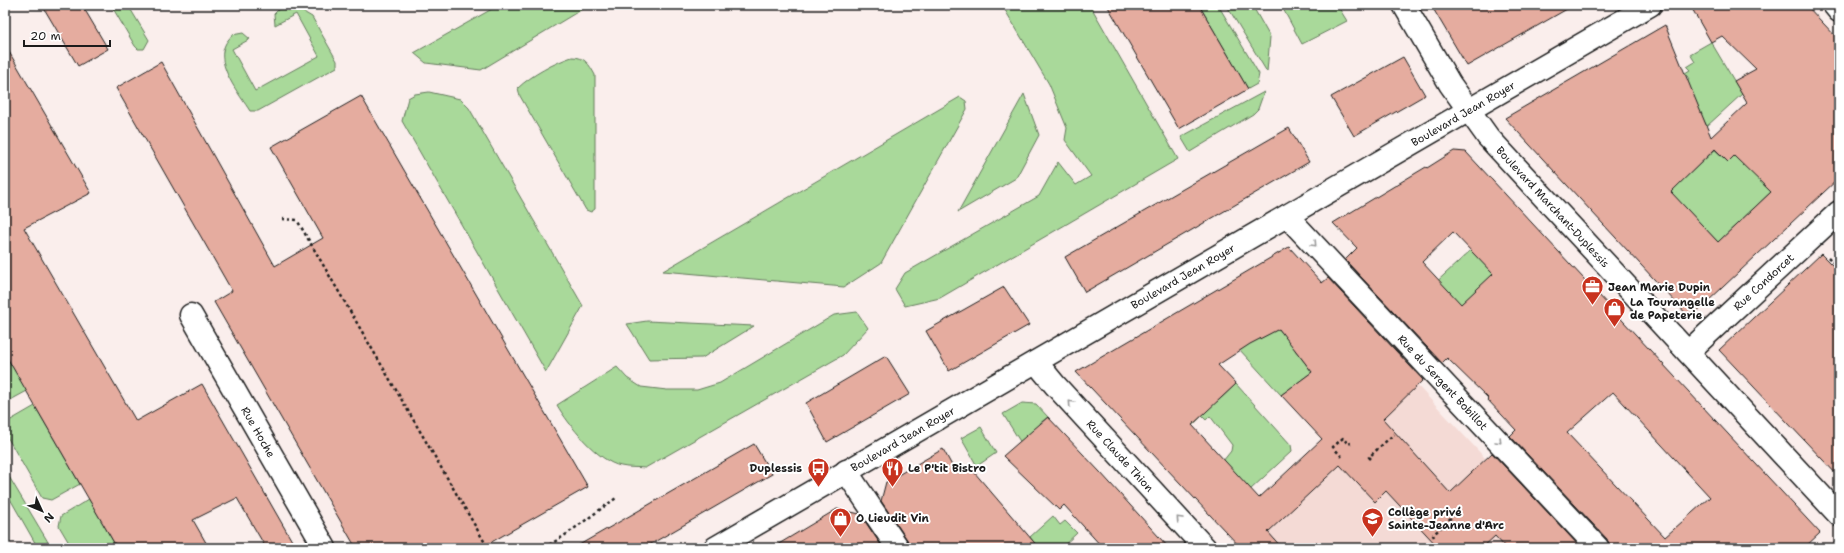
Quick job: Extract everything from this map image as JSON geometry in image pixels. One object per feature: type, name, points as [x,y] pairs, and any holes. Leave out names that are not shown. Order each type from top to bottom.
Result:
[{"type":"street","name":"Boulevard Marchant-Duplessis","points":[[1404,5],[1467,111],[1488,137],[1839,515]]},
{"type":"street","name":"Boulevard Jean Royer","points":[[715,548],[1650,5]]},
{"type":"street","points":[[1834,5],[1839,11]]},
{"type":"street","name":"Rue Condorcet","points":[[1688,352],[1839,212]]},
{"type":"street","name":"Rue du Sergent Bobillot","points":[[1288,216],[1598,548]]},
{"type":"street","name":"Rue Hoche","points":[[191,316],[325,548]]},
{"type":"street","name":"Rue Claude Thion","points":[[1036,362],[1055,385],[1205,548]]},
{"type":"street","points":[[846,471],[898,548]]},
{"type":"path","points":[[282,219],[297,220],[488,548]]},
{"type":"path","points":[[1823,252],[1839,268]]},
{"type":"path","points":[[1371,459],[1369,457],[1394,434]]},
{"type":"path","points":[[1342,456],[1333,447],[1343,438],[1348,444],[1350,443]]},
{"type":"path","points":[[544,548],[564,536],[616,498]]},
{"type":"path","points":[[1434,537],[1432,535],[1458,511],[1456,509]]},
{"type":"shaded area","points":[[1401,368],[1568,548],[1241,548],[1225,531],[1322,439]]},
{"type":"green space","points":[[111,5],[128,5],[149,40],[144,49],[138,49],[135,46]]},
{"type":"green space","points":[[499,5],[589,5],[481,70],[426,63],[414,53]]},
{"type":"green space","points":[[1002,5],[1090,5],[1178,159],[940,298],[905,306],[895,289],[905,273],[1039,196],[1058,162],[1076,185],[1091,176],[1065,140],[1067,128],[1049,84]]},
{"type":"green space","points":[[1199,5],[1218,5],[1259,74],[1257,84],[1248,89]]},
{"type":"green space","points":[[1252,5],[1270,37],[1267,72],[1227,6]]},
{"type":"green space","points":[[1281,5],[1337,5],[1347,21],[1302,44]]},
{"type":"green space","points":[[282,6],[295,7],[312,17],[337,61],[337,67],[258,111],[250,111],[230,80],[223,62],[225,45],[232,35],[243,33],[250,39],[232,49],[255,91],[319,56],[296,14],[275,25],[274,14]]},
{"type":"green space","points":[[1711,42],[1742,94],[1707,126],[1683,83],[1689,79],[1685,73],[1690,70],[1687,67],[1695,62],[1690,54]]},
{"type":"green space","points":[[572,57],[580,58],[586,62],[595,75],[595,209],[591,212],[586,210],[520,96],[518,88],[523,83],[544,70],[558,62]]},
{"type":"green space","points":[[429,92],[460,99],[469,108],[583,306],[546,372],[402,121],[408,98],[415,94]]},
{"type":"green space","points":[[1264,92],[1258,109],[1253,114],[1190,152],[1181,137]]},
{"type":"green space","points":[[1024,94],[1039,135],[1016,178],[958,212]]},
{"type":"green space","points":[[960,97],[966,101],[967,109],[881,263],[844,287],[663,271]]},
{"type":"green space","points":[[1715,150],[1728,162],[1734,156],[1774,189],[1718,242],[1670,192]]},
{"type":"green space","points":[[1471,250],[1494,274],[1454,311],[1431,287]]},
{"type":"green space","points":[[857,312],[868,328],[843,355],[645,468],[621,466],[612,463],[603,457],[576,432],[557,405],[617,367],[627,378],[641,387],[667,390],[697,390],[720,383],[834,315]]},
{"type":"green space","points":[[647,321],[754,326],[702,358],[649,359],[627,324]]},
{"type":"green space","points":[[1293,324],[1295,350],[1312,372],[1281,395],[1239,349],[1278,327],[1281,332]]},
{"type":"green space","points":[[5,354],[27,391],[5,403]]},
{"type":"green space","points":[[1194,377],[1217,402],[1236,384],[1291,445],[1292,451],[1250,490],[1223,461],[1231,451],[1232,445],[1210,416],[1206,420],[1202,416],[1180,437]]},
{"type":"green space","points":[[1022,403],[1036,404],[1048,417],[1040,423],[1043,427],[1021,443],[1003,414]]},
{"type":"green space","points":[[35,406],[80,484],[51,500],[42,498],[5,433],[9,421]]},
{"type":"green space","points":[[981,427],[996,453],[977,466],[961,438]]},
{"type":"green space","points":[[5,470],[48,542],[38,548],[5,490]]},
{"type":"green space","points":[[89,499],[117,548],[72,548],[59,526],[61,516]]},
{"type":"green space","points":[[1053,516],[1060,525],[1065,521],[1077,533],[1061,548],[1032,548],[1036,545],[1030,537]]},
{"type":"building","points":[[42,5],[82,5],[108,49],[78,66]]},
{"type":"building","points":[[1107,5],[1199,5],[1248,89],[1179,129]]},
{"type":"building","points":[[1431,5],[1574,5],[1467,66]]},
{"type":"building","points":[[1690,5],[1806,5],[1839,40],[1839,178],[1690,318],[1505,118],[1665,25],[1711,137],[1747,103],[1734,81],[1756,69],[1722,36],[1711,42]],"holes":[[[1715,149],[1728,162],[1734,156],[1771,192],[1718,242],[1671,192]]]},
{"type":"building","points":[[5,45],[91,193],[24,228],[136,421],[202,384],[296,548],[266,548],[237,498],[193,520],[209,548],[117,548],[5,354]]},
{"type":"building","points":[[1403,57],[1425,95],[1354,136],[1331,97]]},
{"type":"building","points":[[161,62],[275,266],[323,238],[271,147],[361,96],[588,487],[481,548],[356,548],[214,302],[232,291],[116,88]]},
{"type":"building","points":[[1289,128],[1309,162],[1085,292],[1065,257]]},
{"type":"building","points":[[1454,151],[1466,152],[1820,533],[1804,548],[1610,548],[1607,539],[1510,436],[1516,430],[1487,399],[1488,398],[1447,358],[1442,363],[1345,260],[1357,248],[1333,223],[1426,167],[1427,168]],"holes":[[[1453,232],[1493,274],[1461,304],[1422,262]],[[1613,392],[1710,497],[1665,537],[1567,433]]]},
{"type":"building","points":[[1289,247],[1322,283],[1328,278],[1423,380],[1383,419],[1450,493],[1492,453],[1581,548],[1506,548],[1495,536],[1482,548],[1439,548],[1386,491],[1375,502],[1340,465],[1268,532],[1282,548],[1241,548],[1076,372]],"holes":[[[1279,329],[1312,372],[1281,395],[1322,439],[1259,498],[1192,425],[1236,384],[1218,365],[1250,344]]]},
{"type":"building","points":[[1821,254],[1839,272],[1839,477],[1719,350]]},
{"type":"building","points":[[1004,287],[1029,325],[949,371],[926,331]]},
{"type":"building","points":[[886,356],[910,394],[827,442],[806,403]]},
{"type":"building","points":[[1048,417],[1169,548],[1103,548],[1064,505],[1059,510],[1003,456]]},
{"type":"building","points":[[754,444],[772,474],[644,548],[574,548]]},
{"type":"building","points":[[943,449],[956,473],[968,465],[1039,548],[910,548],[908,541],[881,501],[886,482]]},
{"type":"building","name":"O Lieudit Vin","points":[[837,509],[860,514],[883,548],[772,548]]},
{"type":"place","name":"Jean Marie Dupin","points":[[1593,306]]},
{"type":"place","name":"La Tourangelle de Papeterie","points":[[1614,328]]},
{"type":"place","name":"Duplessis","points":[[818,488]]},
{"type":"place","name":"Le P'tit Bistro","points":[[892,488]]},
{"type":"place","name":"O Lieudit Vin","points":[[841,538]]},
{"type":"place","name":"Collège privé Sainte-Jeanne d'Arc","points":[[1373,538]]}]
